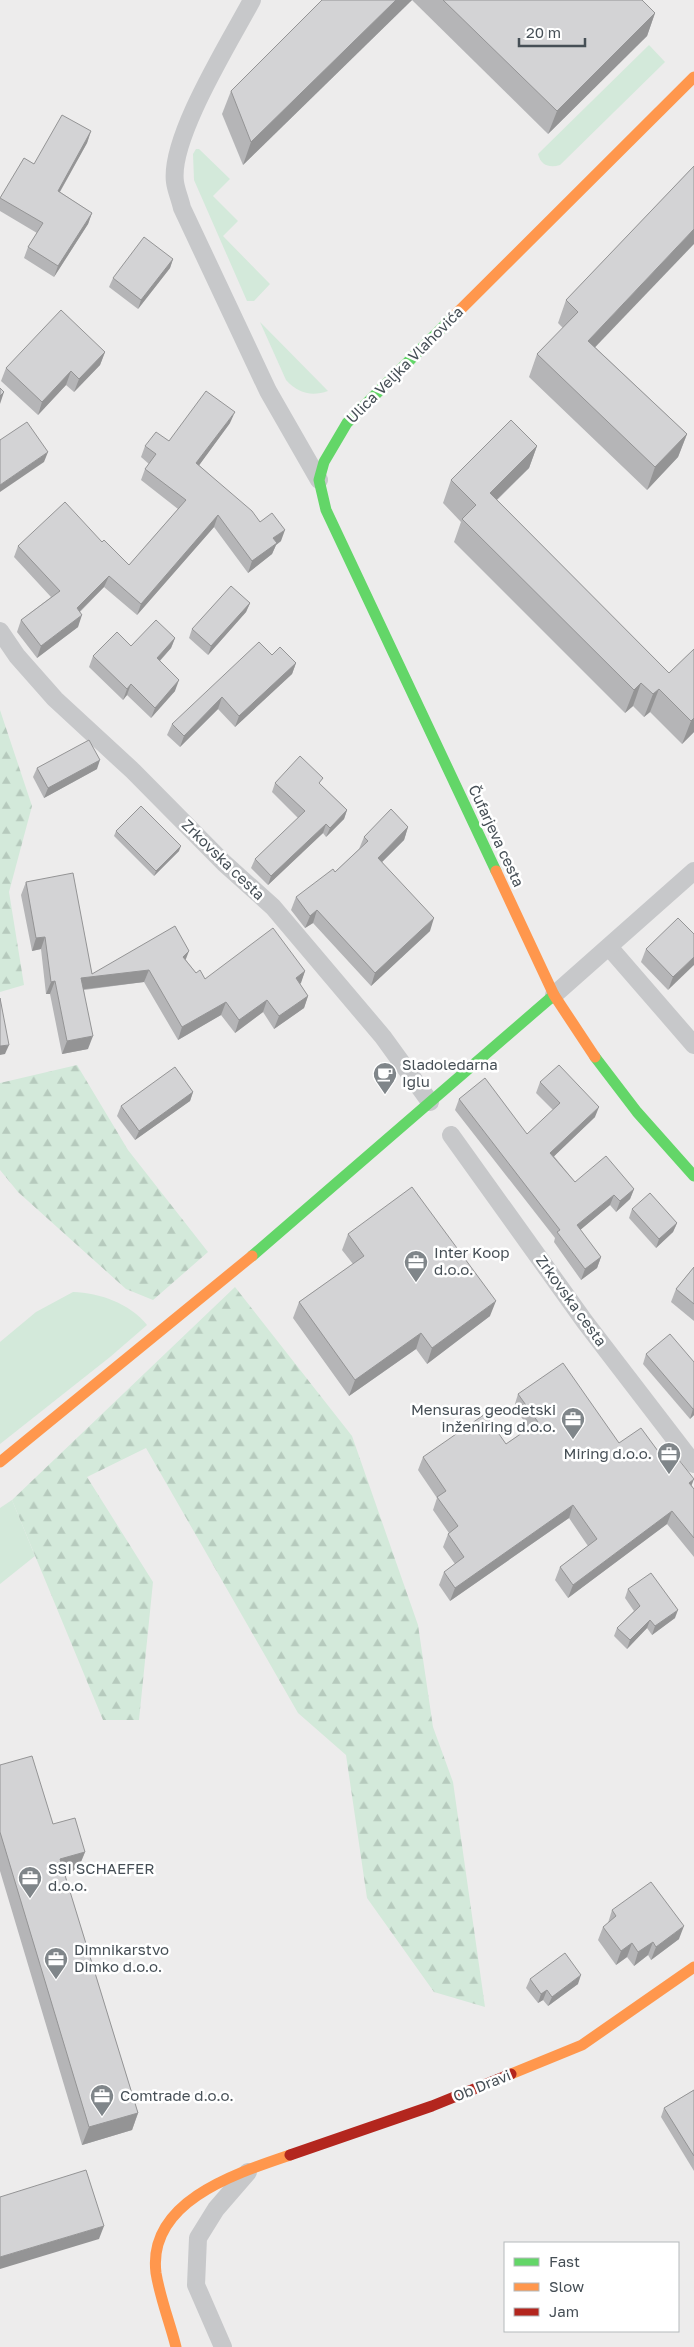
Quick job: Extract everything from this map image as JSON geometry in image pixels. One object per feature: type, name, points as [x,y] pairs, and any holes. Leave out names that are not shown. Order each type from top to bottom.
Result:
[{"type":"street","points":[[252,0],[191,115],[176,160],[174,181],[182,208],[268,391],[319,480]]},
{"type":"street","name":"Ulica Veljka Vlahovića","points":[[319,480],[324,462],[347,423],[694,77]]},
{"type":"street","name":"Čufarjeva cesta","points":[[319,480],[326,510],[554,995],[578,1033],[612,1079],[647,1124],[694,1176]]},
{"type":"street","name":"Zrkovska cesta","points":[[0,631],[16,656],[55,699],[133,771],[224,863],[273,907],[384,1037],[430,1102]]},
{"type":"street","points":[[0,1462],[218,1285],[694,872]]},
{"type":"street","points":[[609,947],[694,1045]]},
{"type":"street","name":"Zrkovska cesta","points":[[451,1135],[585,1322],[694,1464]]},
{"type":"street","name":"Ob Dravi","points":[[176,2347],[156,2272],[159,2239],[178,2209],[207,2188],[251,2168],[432,2106],[582,2045],[694,1966]]},
{"type":"street","points":[[223,2347],[196,2285],[198,2238],[216,2209],[251,2168]]},
{"type":"green space","points":[[649,45],[665,62],[560,165],[549,166],[544,164],[538,154]]},
{"type":"green space","points":[[196,149],[199,149],[230,179],[213,196],[238,221],[223,236],[270,284],[254,301],[247,301],[194,180],[193,154]]},
{"type":"green space","points":[[260,322],[328,391],[316,394],[305,393],[295,388],[286,380]]},
{"type":"green space","points":[[0,710],[32,806],[9,892],[24,985],[0,992]]},
{"type":"green space","points":[[77,1065],[128,1150],[208,1252],[153,1300],[126,1289],[18,1192],[0,1170],[0,1083]]},
{"type":"green space","points":[[235,1287],[352,1436],[418,1625],[433,1727],[453,1782],[485,2007],[434,1992],[367,1898],[346,1755],[298,1713],[146,1448],[87,1477],[153,1582],[139,1720],[103,1720],[12,1500]]},
{"type":"green space","points":[[73,1292],[93,1294],[123,1305],[140,1317],[147,1325],[110,1357],[0,1444],[0,1342],[36,1312]]},
{"type":"green space","points":[[12,1500],[35,1556],[0,1584],[0,1508]]},
{"type":"building","points":[[322,0],[396,0],[251,142],[231,91]]},
{"type":"building","points":[[443,0],[642,0],[655,13],[557,111]]},
{"type":"building","points":[[62,115],[91,131],[58,191],[92,213],[58,266],[28,247],[43,223],[0,198],[24,158],[34,164]]},
{"type":"building","points":[[694,166],[694,229],[588,341],[687,434],[655,467],[537,354],[578,312],[566,300]]},
{"type":"building","points":[[144,237],[173,259],[141,300],[113,278]]},
{"type":"building","points":[[61,310],[105,352],[79,379],[71,371],[42,402],[6,368]]},
{"type":"building","points":[[0,388],[4,392],[0,396]]},
{"type":"building","points":[[206,391],[235,412],[196,463],[252,511],[260,522],[272,513],[285,530],[273,538],[277,543],[252,561],[218,515],[141,604],[109,576],[77,608],[82,615],[41,646],[21,620],[60,591],[18,546],[65,502],[102,542],[104,540],[129,565],[186,500],[145,469],[156,454],[145,446],[156,432],[169,441]]},
{"type":"building","points":[[511,420],[537,446],[490,493],[669,673],[694,649],[694,718],[691,721],[659,689],[653,694],[641,683],[634,690],[462,519],[476,505],[451,480]]},
{"type":"building","points":[[27,422],[48,452],[0,485],[0,440]]},
{"type":"building","points":[[231,586],[250,603],[211,646],[192,629]]},
{"type":"building","points":[[156,620],[175,638],[157,658],[179,680],[155,708],[131,684],[127,689],[93,656],[117,632],[131,646]]},
{"type":"building","points":[[259,642],[272,655],[280,647],[296,663],[239,716],[222,697],[184,736],[172,724]]},
{"type":"building","points":[[89,740],[100,760],[48,788],[37,768]]},
{"type":"building","points":[[300,756],[323,778],[319,783],[347,810],[330,828],[326,824],[271,876],[255,859],[305,811],[275,783]]},
{"type":"building","points":[[141,806],[181,846],[156,871],[116,831]]},
{"type":"building","points":[[391,809],[408,827],[378,858],[434,918],[375,973],[317,910],[310,916],[296,897],[333,869],[335,872],[368,841],[364,837]]},
{"type":"building","points":[[73,873],[92,974],[175,926],[189,951],[183,957],[196,973],[200,970],[205,979],[273,928],[305,971],[296,978],[308,996],[279,1016],[267,1000],[239,1020],[226,1002],[182,1027],[149,970],[81,978],[93,1036],[67,1041],[55,981],[51,982],[45,937],[36,938],[26,882]]},
{"type":"building","points":[[678,918],[694,934],[694,957],[673,977],[646,949]]},
{"type":"building","points":[[0,998],[9,1045],[0,1046]]},
{"type":"building","points":[[559,1065],[599,1107],[550,1153],[575,1182],[606,1156],[634,1189],[620,1201],[614,1195],[577,1225],[601,1257],[585,1269],[557,1232],[560,1230],[459,1099],[485,1078],[527,1134],[560,1103],[540,1082]]},
{"type":"building","points":[[175,1067],[193,1092],[139,1131],[121,1106]]},
{"type":"building","points":[[412,1187],[496,1301],[432,1348],[421,1333],[355,1380],[299,1302],[364,1256],[348,1234]]},
{"type":"building","points":[[650,1193],[677,1223],[659,1239],[632,1209]]},
{"type":"building","points":[[694,1267],[694,1304],[676,1289]]},
{"type":"building","points":[[670,1334],[694,1362],[694,1409],[646,1354]]},
{"type":"building","points":[[563,1363],[619,1443],[641,1428],[666,1462],[675,1455],[694,1479],[689,1483],[694,1489],[694,1538],[672,1511],[573,1585],[560,1567],[597,1539],[573,1505],[455,1588],[444,1572],[464,1557],[448,1534],[458,1526],[437,1497],[446,1491],[423,1457],[485,1414],[506,1444],[538,1422],[518,1394]]},
{"type":"building","points":[[651,1573],[678,1610],[655,1626],[650,1620],[630,1640],[617,1628],[640,1606],[628,1589]]},
{"type":"building","points":[[32,1756],[53,1824],[75,1818],[85,1852],[60,1859],[138,2113],[89,2127],[0,1832],[0,1765]]},
{"type":"building","points":[[651,1882],[684,1926],[656,1947],[653,1942],[638,1952],[632,1943],[621,1951],[603,1927],[616,1916],[612,1910]]},
{"type":"building","points":[[565,1953],[581,1975],[552,1997],[547,1990],[541,1994],[530,1979]]},
{"type":"building","points":[[694,2090],[694,2156],[664,2108]]},
{"type":"building","points":[[86,2170],[104,2226],[0,2257],[0,2197]]},
{"type":"traffic: fast","points":[[453,317],[347,423],[324,462],[319,480],[326,510],[496,871]]},
{"type":"traffic: fast","points":[[252,1256],[554,995]]},
{"type":"traffic: fast","points":[[595,1057],[637,1112],[694,1176]]},
{"type":"traffic: slow","points":[[453,317],[694,77]]},
{"type":"traffic: slow","points":[[496,871],[554,995],[595,1057]]},
{"type":"traffic: slow","points":[[0,1462],[252,1256]]},
{"type":"traffic: slow","points":[[511,2074],[582,2045],[694,1967]]},
{"type":"traffic: slow","points":[[176,2347],[156,2273],[157,2248],[166,2227],[180,2209],[222,2181],[290,2155]]},
{"type":"traffic: jam","points":[[290,2155],[432,2106],[511,2074]]},
{"type":"place","name":"Sladoledarna Iglu","points":[[385,1095]]},
{"type":"place","name":"Inter Koop d.o.o.","points":[[416,1283]]},
{"type":"place","name":"Mensuras geodetski inženiring d.o.o.","points":[[573,1440]]},
{"type":"place","name":"Miring d.o.o.","points":[[669,1475]]},
{"type":"place","name":"SSI SCHAEFER d.o.o.","points":[[30,1899]]},
{"type":"place","name":"Dimnikarstvo Dimko d.o.o.","points":[[56,1980]]},
{"type":"place","name":"Comtrade d.o.o.","points":[[102,2117]]}]
